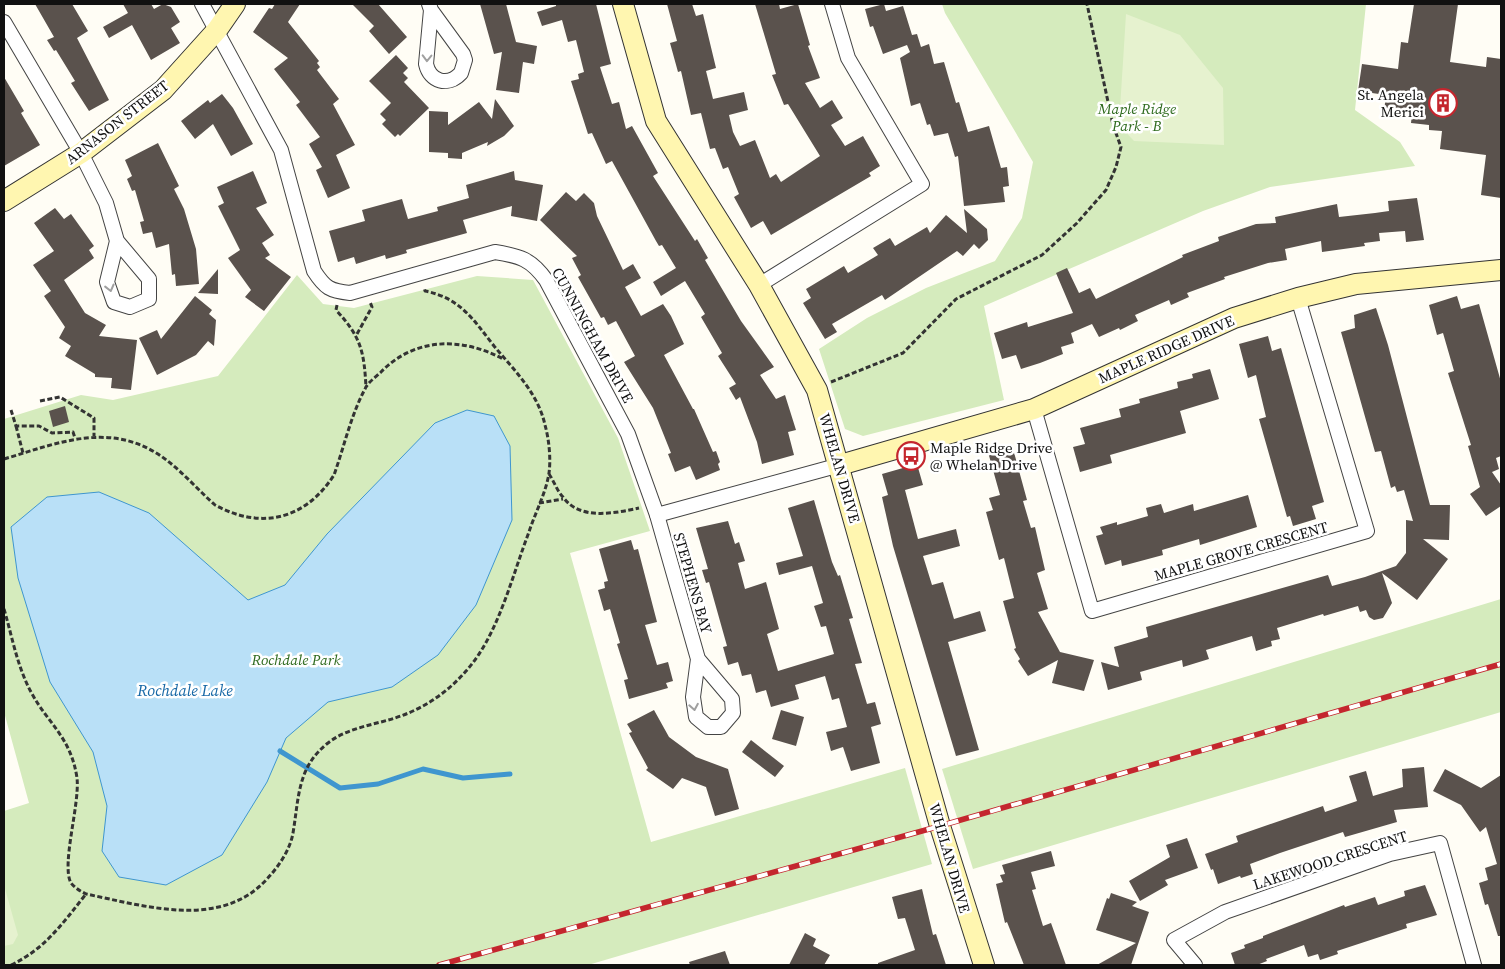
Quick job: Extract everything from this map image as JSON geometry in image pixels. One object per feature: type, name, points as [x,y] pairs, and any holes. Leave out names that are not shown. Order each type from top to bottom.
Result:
[{"type":"street","points":[[202,4],[281,150],[314,271],[323,286],[337,292]]},
{"type":"street","name":"ARNASON STREET","points":[[4,201],[81,153],[163,90],[217,30],[235,4]]},
{"type":"street","name":"WHELAN DRIVE","points":[[623,4],[656,121],[759,285],[817,390],[840,465],[940,826],[984,965]]},
{"type":"street","points":[[759,285],[922,184],[848,58],[832,4]]},
{"type":"street","points":[[430,7],[463,54],[464,67],[461,73],[450,81],[437,80],[427,70],[430,7]]},
{"type":"street","points":[[4,22],[81,153],[106,203],[117,241]]},
{"type":"street","name":"CUNNINGHAM DRIVE","points":[[337,292],[350,293],[368,289],[495,252],[516,255],[535,265],[546,280],[628,434],[655,509]]},
{"type":"street","name":"MAPLE RIDGE DRIVE","points":[[840,465],[1034,409],[1234,318],[1298,298],[1356,284],[1501,270]]},
{"type":"street","name":"MAPLE GROVE CRESCENT","points":[[1034,409],[1092,611],[1367,531],[1298,298]]},
{"type":"street","points":[[655,509],[840,465]]},
{"type":"street","name":"STEPHENS BAY","points":[[655,509],[698,659]]},
{"type":"street","name":"LAKEWOOD CRESCENT","points":[[1196,965],[1174,940],[1225,912],[1390,854],[1440,843],[1474,965]]},
{"type":"path","points":[[817,390],[832,381],[903,353],[956,299],[1042,254],[1078,222],[1106,190],[1116,167],[1121,147],[1111,116],[1087,4]]},
{"type":"path","points":[[4,609],[26,682],[34,698],[64,738],[76,770],[78,803],[68,869],[72,883],[86,894],[194,911],[211,910],[241,899],[262,884],[284,856],[292,837],[304,772],[313,757],[328,743],[341,735],[412,712],[428,703],[467,670],[478,657],[493,627],[549,473],[545,424],[538,405],[519,374],[468,313],[454,301],[439,294],[425,291],[420,274]]},
{"type":"path","points":[[357,335],[372,306],[368,289]]},
{"type":"path","points":[[4,459],[75,438],[94,436],[114,438],[143,446],[170,463],[215,505],[242,517],[254,519],[279,517],[306,506],[318,496],[334,475],[366,387],[364,362],[357,335],[336,310],[337,292]]},
{"type":"path","points":[[366,387],[400,355],[436,343],[461,343],[480,348],[506,360]]},
{"type":"path","points":[[40,401],[60,397],[94,418],[94,436]]},
{"type":"path","points":[[11,410],[23,453]]},
{"type":"path","points":[[16,426],[39,426],[52,433],[69,431],[73,432],[75,438]]},
{"type":"path","points":[[549,473],[563,499],[578,509],[591,513],[616,513],[655,509]]},
{"type":"path","points":[[539,504],[563,499]]},
{"type":"path","points":[[11,965],[29,957],[39,948],[86,894]]},
{"type":"green space","name":"Maple Ridge Park - B","points":[[942,4],[1366,4],[1355,110],[1400,142],[1415,166],[1270,187],[1203,211],[984,306],[1004,400],[863,436],[845,429],[819,349],[867,318],[926,288],[995,261],[1022,218],[1033,162],[945,13]]},
{"type":"green space","points":[[1126,14],[1180,35],[1223,88],[1224,145],[1134,141],[1119,125]]},
{"type":"green space","name":"Rochdale Park","points":[[297,275],[323,304],[354,308],[477,276],[533,280],[618,438],[650,531],[570,553],[651,842],[905,768],[932,864],[588,965],[4,965],[4,811],[29,803],[4,712],[4,419],[81,395],[113,400],[218,376]]},
{"type":"green space","points":[[1501,599],[1501,712],[973,869],[942,769]]},
{"type":"green space","points":[[4,885],[18,935],[13,944],[4,946]]},
{"type":"water","name":"Rochdale Lake","points":[[467,410],[494,416],[510,446],[512,520],[476,605],[438,655],[392,687],[328,702],[286,738],[267,782],[222,855],[166,885],[119,877],[102,851],[107,806],[93,752],[50,682],[18,578],[11,527],[47,497],[99,492],[149,513],[248,600],[285,585],[327,534],[435,423]]},
{"type":"building","points":[[35,4],[72,4],[88,31],[77,38],[109,100],[89,111],[71,83],[75,81],[56,50],[54,51],[47,40],[54,37]]},
{"type":"building","points":[[123,4],[151,4],[154,9],[163,4],[171,7],[180,22],[171,28],[180,43],[151,60],[132,25],[109,38],[103,27],[128,13]]},
{"type":"building","points":[[275,4],[300,4],[288,22],[319,61],[317,63],[320,67],[317,70],[339,99],[333,104],[355,145],[336,155],[350,188],[328,198],[316,170],[322,167],[309,144],[320,137],[296,105],[300,102],[274,69],[288,58],[253,32],[269,8],[272,9]]},
{"type":"building","points":[[352,4],[378,4],[407,37],[389,54],[369,31],[374,26]]},
{"type":"building","points":[[480,4],[506,4],[516,42],[537,46],[534,64],[523,62],[519,93],[496,90],[502,52],[494,54]]},
{"type":"building","points":[[556,4],[596,4],[611,64],[600,67],[612,104],[619,102],[626,129],[632,126],[658,173],[653,176],[695,241],[697,239],[708,258],[705,260],[741,321],[774,367],[760,375],[776,399],[785,395],[796,430],[788,432],[794,455],[762,464],[757,442],[740,397],[736,400],[729,388],[736,384],[718,356],[722,353],[701,317],[705,314],[685,281],[661,296],[653,282],[676,268],[662,245],[659,246],[656,241],[612,161],[606,164],[592,133],[588,134],[571,81],[579,79],[578,74],[584,72],[576,40],[568,42],[562,20],[542,26],[537,12],[556,6]]},
{"type":"building","points":[[667,4],[692,4],[696,16],[703,14],[716,68],[706,71],[713,99],[744,92],[748,110],[729,115],[733,132],[740,146],[755,140],[770,178],[776,174],[781,182],[820,156],[788,104],[784,105],[772,75],[776,74],[755,4],[779,4],[780,9],[798,4],[810,45],[808,46],[820,78],[805,83],[820,108],[832,100],[843,118],[831,125],[845,146],[863,136],[880,166],[869,173],[871,176],[771,235],[763,221],[751,228],[734,197],[739,194],[728,167],[723,169],[715,148],[710,149],[701,113],[691,115],[681,71],[678,72],[670,43],[677,41]]},
{"type":"building","points":[[884,4],[886,11],[903,6],[912,35],[917,34],[921,47],[929,44],[934,64],[944,62],[956,103],[959,102],[968,132],[989,126],[1001,168],[1007,167],[1009,186],[1003,187],[1005,202],[964,206],[958,156],[955,157],[948,133],[934,136],[930,124],[927,125],[920,103],[911,106],[900,58],[910,52],[907,45],[883,54],[873,26],[870,27],[865,9]]},
{"type":"building","name":"St. Angela Merici","points":[[1414,4],[1458,4],[1450,62],[1486,67],[1487,57],[1501,59],[1501,198],[1481,195],[1486,155],[1440,149],[1442,131],[1429,130],[1429,125],[1411,123],[1412,114],[1384,111],[1386,95],[1358,91],[1362,64],[1398,69],[1401,42],[1408,43]]},
{"type":"building","points":[[396,55],[408,68],[403,73],[408,78],[404,82],[429,108],[400,136],[398,134],[395,137],[382,124],[386,120],[380,114],[391,103],[369,81]]},
{"type":"building","points":[[4,77],[24,111],[21,113],[40,145],[4,166]]},
{"type":"building","points":[[222,94],[233,108],[253,144],[231,156],[213,124],[195,139],[181,121],[208,100],[210,103]]},
{"type":"building","points":[[495,99],[514,126],[504,136],[487,146],[488,142],[462,153],[462,159],[448,158],[448,153],[429,152],[429,111],[448,112],[448,125],[479,102],[492,119]]},
{"type":"building","points":[[158,143],[179,186],[174,189],[184,209],[196,249],[199,284],[176,286],[175,274],[172,275],[169,244],[156,248],[152,232],[143,234],[140,222],[144,221],[135,190],[132,191],[127,179],[132,176],[125,160]]},
{"type":"building","points":[[253,171],[267,203],[256,208],[274,235],[262,243],[270,255],[265,258],[291,277],[264,311],[245,297],[251,290],[228,258],[240,250],[218,206],[224,203],[217,187]]},
{"type":"building","points":[[514,171],[515,180],[543,185],[537,221],[511,216],[512,206],[463,220],[467,233],[406,250],[407,253],[386,259],[385,255],[356,264],[354,257],[338,262],[329,231],[365,221],[362,210],[402,199],[408,219],[438,211],[437,207],[469,198],[466,185]]},
{"type":"building","points":[[566,192],[576,201],[584,193],[594,203],[597,216],[623,270],[633,264],[641,278],[625,287],[641,316],[663,304],[671,316],[684,344],[664,355],[694,409],[713,452],[716,451],[720,462],[718,464],[720,470],[696,480],[690,466],[675,472],[668,454],[671,453],[653,408],[624,362],[635,356],[616,321],[608,325],[604,317],[601,318],[578,277],[581,275],[572,258],[577,256],[540,220]]},
{"type":"building","points":[[1417,198],[1424,240],[1406,242],[1405,231],[1379,233],[1380,241],[1364,243],[1365,246],[1322,252],[1321,241],[1285,249],[1287,260],[1268,263],[1224,277],[1225,279],[1187,293],[1189,297],[1171,305],[1169,300],[1135,315],[1138,321],[1120,330],[1119,328],[1099,337],[1092,324],[1071,333],[1074,343],[1061,347],[1063,354],[1040,363],[1021,369],[1016,355],[1002,359],[994,333],[1027,322],[1028,327],[1073,313],[1056,273],[1067,268],[1079,293],[1090,288],[1096,299],[1183,257],[1182,255],[1219,241],[1218,237],[1256,224],[1276,223],[1275,217],[1337,204],[1339,217],[1375,213],[1389,211],[1388,201]]},
{"type":"building","points":[[55,208],[64,219],[71,214],[94,246],[89,250],[94,258],[64,280],[85,313],[106,325],[99,336],[137,340],[131,390],[111,388],[112,378],[95,377],[95,374],[65,356],[71,346],[59,338],[65,327],[44,296],[51,291],[33,265],[54,251],[34,223]]},
{"type":"building","points":[[964,209],[987,229],[988,240],[979,249],[974,244],[963,256],[957,251],[885,300],[882,295],[832,324],[837,332],[825,339],[803,303],[811,298],[806,289],[844,266],[848,273],[878,255],[873,248],[890,238],[895,246],[927,227],[930,233],[946,215],[967,233]]},
{"type":"building","points":[[218,269],[218,294],[198,293]]},
{"type":"building","points":[[195,296],[212,310],[209,314],[216,320],[214,346],[208,341],[196,355],[157,375],[139,338],[157,330],[161,339]]},
{"type":"building","points":[[1457,296],[1461,309],[1479,304],[1501,382],[1501,456],[1496,458],[1499,469],[1492,472],[1501,485],[1501,506],[1486,516],[1470,494],[1480,487],[1468,446],[1471,445],[1448,373],[1454,371],[1443,333],[1437,335],[1429,305]]},
{"type":"building","points":[[1376,308],[1388,345],[1430,505],[1450,505],[1449,540],[1423,539],[1448,559],[1417,600],[1382,573],[1392,603],[1383,618],[1374,620],[1369,617],[1366,610],[1360,612],[1358,606],[1324,616],[1323,614],[1277,628],[1280,639],[1271,641],[1272,646],[1256,651],[1252,636],[1206,650],[1209,659],[1183,667],[1182,660],[1140,672],[1142,680],[1108,690],[1101,662],[1119,667],[1114,647],[1148,637],[1146,627],[1328,575],[1332,586],[1365,577],[1396,566],[1406,553],[1406,520],[1413,521],[1404,490],[1397,492],[1395,486],[1391,488],[1381,451],[1375,452],[1341,332],[1355,328],[1354,315]]},
{"type":"building","points":[[1268,336],[1272,351],[1281,348],[1324,502],[1312,506],[1316,519],[1293,526],[1290,516],[1287,517],[1259,419],[1266,417],[1256,375],[1248,378],[1239,344]]},
{"type":"building","points":[[1210,369],[1219,399],[1180,411],[1186,433],[1110,455],[1112,463],[1080,472],[1073,447],[1085,444],[1080,428],[1121,417],[1119,409],[1140,403],[1139,399],[1178,388],[1177,382],[1193,378],[1192,374]]},
{"type":"building","points":[[65,406],[69,422],[53,427],[49,411]]},
{"type":"building","points":[[1012,445],[1027,500],[1023,501],[1031,528],[1035,527],[1045,570],[1037,573],[1048,609],[1038,612],[1060,652],[1094,660],[1084,691],[1052,683],[1058,660],[1028,676],[1018,661],[1020,659],[1014,649],[1016,648],[1003,601],[1014,598],[1004,558],[999,560],[986,512],[993,510],[989,498],[1000,495],[988,452]]},
{"type":"building","points":[[917,464],[923,485],[905,490],[918,539],[956,529],[960,546],[923,556],[932,585],[943,582],[954,619],[980,611],[986,631],[948,642],[979,750],[956,756],[893,546],[882,497],[888,495],[882,474]]},
{"type":"building","points":[[1248,495],[1257,527],[1200,545],[1199,539],[1162,550],[1163,555],[1122,566],[1121,560],[1105,565],[1096,536],[1103,534],[1100,527],[1117,522],[1117,525],[1148,516],[1146,508],[1161,504],[1164,513],[1193,504],[1194,511]]},
{"type":"building","points":[[814,500],[832,562],[838,576],[840,575],[853,618],[849,619],[862,663],[855,664],[867,704],[875,702],[881,724],[871,727],[880,763],[851,771],[843,747],[831,751],[826,732],[847,727],[839,698],[832,700],[825,676],[795,685],[799,699],[771,707],[766,690],[756,693],[751,674],[742,676],[738,662],[728,665],[723,647],[727,646],[709,582],[706,583],[702,570],[708,569],[696,528],[728,521],[735,544],[739,542],[745,561],[738,563],[745,589],[766,582],[779,629],[767,634],[778,671],[834,654],[826,626],[821,627],[814,606],[823,603],[812,566],[779,575],[776,563],[803,556],[788,508]]},
{"type":"building","points":[[631,540],[634,550],[638,549],[657,622],[645,625],[657,665],[668,662],[673,681],[666,683],[668,688],[629,699],[624,680],[628,679],[617,644],[620,643],[610,609],[604,611],[598,590],[605,588],[604,582],[608,581],[599,549]]},
{"type":"building","points":[[654,710],[669,737],[696,757],[728,769],[739,809],[715,816],[706,787],[682,778],[673,789],[646,770],[648,768],[629,733],[632,732],[627,724]]},
{"type":"building","points":[[781,710],[804,717],[796,746],[772,739]]},
{"type":"building","points":[[751,740],[784,766],[775,777],[742,752]]},
{"type":"building","points":[[1424,767],[1428,807],[1394,810],[1397,822],[1345,837],[1343,832],[1280,853],[1250,864],[1253,874],[1241,878],[1240,876],[1218,884],[1205,854],[1238,842],[1236,836],[1323,806],[1325,812],[1357,801],[1349,776],[1366,771],[1373,796],[1403,787],[1402,769]]},
{"type":"building","points":[[1445,769],[1481,788],[1501,775],[1501,936],[1498,936],[1488,904],[1485,905],[1479,883],[1488,880],[1485,868],[1497,864],[1486,827],[1480,832],[1461,805],[1433,791]]},
{"type":"building","points":[[1187,838],[1198,868],[1165,880],[1168,885],[1140,901],[1129,881],[1170,857],[1166,845]]},
{"type":"building","points":[[1051,851],[1055,866],[1031,872],[1036,889],[1032,890],[1043,926],[1051,923],[1066,965],[1024,965],[1007,922],[1005,923],[996,884],[1003,882],[1000,875],[1005,874],[1002,865]]},
{"type":"building","points":[[1425,885],[1437,915],[1406,924],[1407,928],[1337,951],[1338,954],[1320,960],[1318,954],[1308,957],[1304,945],[1266,959],[1267,961],[1257,965],[1235,965],[1231,953],[1245,948],[1244,945],[1263,938],[1263,936],[1344,905],[1345,907],[1375,897],[1378,905],[1405,896],[1404,891]]},
{"type":"building","points":[[922,889],[933,935],[936,934],[946,965],[878,965],[878,963],[915,950],[905,918],[898,919],[892,897]]},
{"type":"building","points":[[1111,893],[1137,902],[1132,906],[1149,912],[1131,965],[1097,965],[1136,943],[1096,930],[1107,898],[1109,899]]},
{"type":"building","points":[[805,933],[816,939],[813,946],[830,955],[824,965],[789,965]]},
{"type":"building","points":[[725,951],[730,965],[690,965],[689,962]]},
{"type":"waterway","points":[[280,751],[340,788],[378,784],[423,769],[463,778],[510,774]]},
{"type":"railway","points":[[439,965],[940,826],[1501,664]]},
{"type":"place","name":"St. Angela Merici","points":[[1443,103]]},
{"type":"place","name":"Maple Ridge Drive @ Whelan Drive","points":[[911,456]]}]
